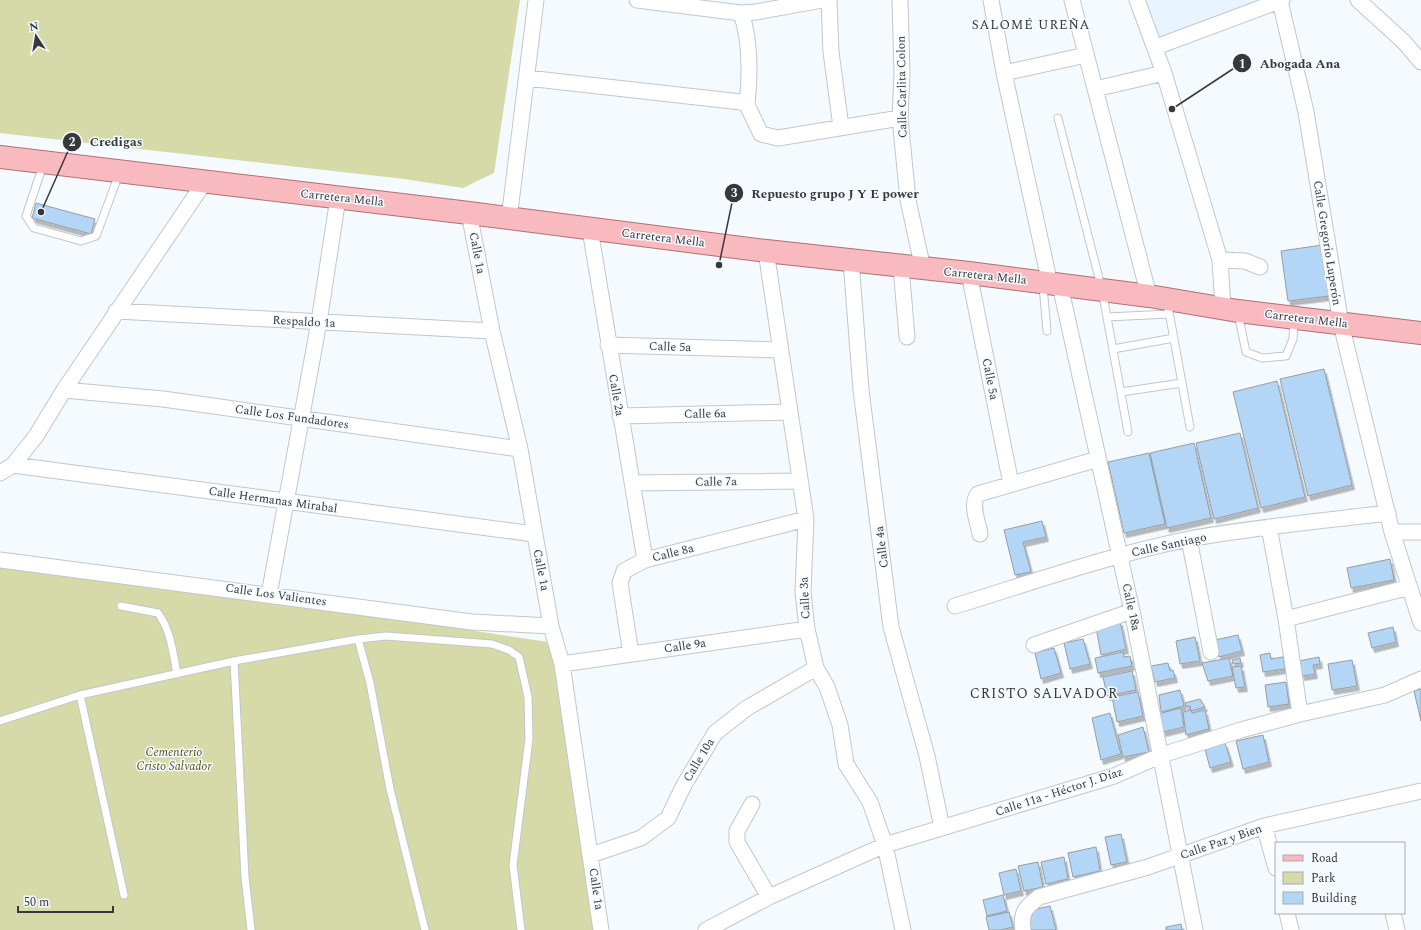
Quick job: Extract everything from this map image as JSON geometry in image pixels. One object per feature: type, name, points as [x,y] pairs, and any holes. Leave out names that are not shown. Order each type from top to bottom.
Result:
[{"type":"main road","name":"Carretera Mella","points":[[0,157],[204,183],[469,213],[766,251],[901,267],[969,273],[1102,290],[1162,303],[1421,333]]},
{"type":"street","points":[[508,219],[536,0]]},
{"type":"street","points":[[637,0],[741,13],[756,12],[822,0]]},
{"type":"street","points":[[829,0],[830,52],[840,128]]},
{"type":"street","name":"Calle Carlita Colon","points":[[900,0],[902,74],[900,118],[908,200],[923,269]]},
{"type":"street","name":"Calle 18a","points":[[991,0],[1004,74],[1051,284],[1098,459],[1120,556],[1162,755],[1180,856],[1196,930]]},
{"type":"street","points":[[1072,0],[1095,89],[1162,303]]},
{"type":"street","points":[[1137,0],[1156,47],[1164,72],[1220,260],[1230,310]]},
{"type":"street","points":[[1156,47],[1281,0]]},
{"type":"street","name":"Calle Gregorio Luperón","points":[[1281,0],[1306,112],[1341,324],[1392,532],[1421,623]]},
{"type":"street","points":[[1358,0],[1404,42],[1421,62]]},
{"type":"street","points":[[741,13],[745,23],[747,51],[749,84],[747,105],[761,134],[768,137],[778,138],[900,118]]},
{"type":"street","points":[[1004,74],[1086,54]]},
{"type":"street","points":[[1095,89],[1164,72]]},
{"type":"street","points":[[526,78],[731,100],[747,105]]},
{"type":"street","points":[[0,473],[13,464],[36,436],[64,390],[116,311],[204,183]]},
{"type":"street","points":[[269,595],[319,322],[338,198]]},
{"type":"street","name":"Calle 1a","points":[[469,213],[492,331],[520,449],[534,534],[552,626],[562,664],[601,930]]},
{"type":"street","name":"Calle 2a","points":[[590,229],[608,345],[645,560]]},
{"type":"street","name":"Calle 3a","points":[[766,251],[806,519],[803,592],[807,629],[816,668],[826,687],[840,725],[846,764],[870,802],[885,845],[903,930]]},
{"type":"street","points":[[1220,260],[1246,261],[1260,267]]},
{"type":"street","name":"Calle 4a","points":[[851,261],[861,390],[891,627],[926,756],[942,828]]},
{"type":"street","points":[[901,267],[908,337]]},
{"type":"street","name":"Calle 5a","points":[[969,273],[1011,484]]},
{"type":"street","name":"Respaldo 1a","points":[[116,311],[492,331]]},
{"type":"street","name":"Calle 5a","points":[[608,345],[780,350]]},
{"type":"street","name":"Calle Los Fundadores","points":[[64,390],[163,399],[520,449]]},
{"type":"street","name":"Calle 6a","points":[[620,416],[789,412]]},
{"type":"street","points":[[980,534],[974,504],[974,498],[978,494],[1098,459]]},
{"type":"street","name":"Calle Hermanas Mirabal","points":[[13,464],[286,502],[534,534]]},
{"type":"street","name":"Calle 7a","points":[[632,483],[800,481]]},
{"type":"street","name":"Calle Santiago","points":[[955,606],[1120,556],[1189,539],[1269,527],[1388,513]]},
{"type":"street","name":"Calle 8a","points":[[631,654],[620,583],[624,571],[645,560],[806,519]]},
{"type":"street","points":[[1269,527],[1286,619],[1300,714]]},
{"type":"street","points":[[1392,532],[1421,532]]},
{"type":"street","points":[[1189,539],[1211,652]]},
{"type":"street","name":"Calle Los Valientes","points":[[0,560],[472,622],[552,626]]},
{"type":"street","points":[[1286,619],[1410,587]]},
{"type":"street","points":[[1034,645],[1132,611]]},
{"type":"street","name":"Calle 9a","points":[[562,664],[807,629]]},
{"type":"street","name":"Calle 10a","points":[[591,855],[641,838],[668,818],[684,785],[715,733],[747,708],[816,668]]},
{"type":"street","name":"Calle 11a - Héctor J. Díaz","points":[[706,930],[769,897],[885,845],[1114,776],[1162,755],[1300,714],[1386,695],[1421,679]]},
{"type":"street","name":"Calle Paz y Bien","points":[[1023,930],[1022,921],[1026,907],[1039,897],[1148,867],[1264,826],[1421,791]]},
{"type":"street","points":[[752,804],[737,831],[737,842],[769,897]]},
{"type":"street","points":[[1264,826],[1275,864]]},
{"type":"street","points":[[1287,914],[1291,930]]},
{"type":"street","points":[[1393,914],[1397,930]]},
{"type":"lane","points":[[1058,118],[1102,290],[1128,432]]},
{"type":"lane","points":[[43,163],[26,216],[34,228],[82,241],[96,236],[120,172]]},
{"type":"lane","points":[[1046,331],[1051,284]]},
{"type":"lane","points":[[1107,317],[1162,303],[1174,338],[1190,427]]},
{"type":"lane","points":[[1230,310],[1246,352],[1262,358],[1286,356],[1293,339],[1295,318]]},
{"type":"lane","points":[[1113,349],[1174,338]]},
{"type":"lane","points":[[1121,392],[1182,383]]},
{"type":"lane","points":[[121,606],[158,613],[165,622],[170,635],[177,674]]},
{"type":"lane","points":[[0,720],[80,695],[234,661],[358,639],[386,636],[492,644],[509,650],[519,657],[528,697],[529,739],[513,865],[521,930]]},
{"type":"lane","points":[[358,639],[370,684],[390,789],[425,930]]},
{"type":"lane","points":[[234,661],[245,877],[251,930]]},
{"type":"lane","points":[[80,695],[124,895]]},
{"type":"shaded area","points":[[1137,0],[1297,0],[1156,47]]},
{"type":"green space","points":[[0,0],[520,0],[494,173],[463,188],[404,179],[0,133]]},
{"type":"green space","name":"Cementerio Cristo Salvador","points":[[0,559],[555,643],[602,930],[0,930]]},
{"type":"building","points":[[36,203],[95,219],[91,234],[32,218]]},
{"type":"building","points":[[1322,245],[1329,296],[1288,301],[1281,251]]},
{"type":"building","points":[[1324,369],[1352,485],[1308,496],[1280,379]]},
{"type":"building","points":[[1277,381],[1305,497],[1261,508],[1233,392]]},
{"type":"building","points":[[1240,433],[1258,508],[1214,519],[1196,443]]},
{"type":"building","points":[[1194,443],[1211,518],[1167,528],[1150,453]]},
{"type":"building","points":[[1149,453],[1165,524],[1124,533],[1108,462]]},
{"type":"building","points":[[1042,521],[1046,537],[1023,542],[1031,572],[1015,575],[1004,530]]},
{"type":"building","points":[[1390,559],[1394,580],[1351,588],[1347,568]]},
{"type":"building","points":[[1120,621],[1126,649],[1101,655],[1096,627]]},
{"type":"building","points":[[1393,627],[1396,642],[1372,648],[1368,633]]},
{"type":"building","points":[[1238,635],[1242,651],[1219,657],[1215,640]]},
{"type":"building","points":[[1195,637],[1200,661],[1180,664],[1176,641]]},
{"type":"building","points":[[1083,639],[1090,664],[1070,669],[1064,643]]},
{"type":"building","points":[[1054,648],[1061,673],[1041,679],[1035,653]]},
{"type":"building","points":[[1123,652],[1124,657],[1130,656],[1132,666],[1098,673],[1095,658]]},
{"type":"building","points":[[1270,653],[1271,659],[1283,657],[1285,669],[1263,672],[1260,655]]},
{"type":"building","points":[[1319,657],[1320,664],[1313,665],[1315,674],[1302,676],[1299,661]]},
{"type":"building","points":[[1229,658],[1233,676],[1208,681],[1202,663]]},
{"type":"building","points":[[1240,658],[1241,663],[1233,664],[1232,660]]},
{"type":"building","points":[[1352,660],[1357,686],[1332,690],[1328,664]]},
{"type":"building","points":[[1168,663],[1170,671],[1173,670],[1175,678],[1155,682],[1151,666]]},
{"type":"building","points":[[1241,666],[1245,687],[1236,688],[1232,667]]},
{"type":"building","points":[[1132,671],[1136,690],[1107,696],[1103,677]]},
{"type":"building","points":[[1286,682],[1289,704],[1268,707],[1265,685]]},
{"type":"building","points":[[1421,689],[1421,721],[1414,691]]},
{"type":"building","points":[[1180,690],[1184,706],[1161,712],[1159,695]]},
{"type":"building","points":[[1138,692],[1143,716],[1117,722],[1112,697]]},
{"type":"building","points":[[1200,699],[1205,707],[1191,711],[1190,706],[1186,707],[1185,703]]},
{"type":"building","points":[[1181,708],[1184,727],[1163,732],[1158,714]]},
{"type":"building","points":[[1191,710],[1192,713],[1205,710],[1209,729],[1186,735],[1183,712]]},
{"type":"building","points":[[1110,713],[1121,754],[1101,760],[1092,718]]},
{"type":"building","points":[[1143,727],[1149,752],[1123,757],[1118,735]]},
{"type":"building","points":[[1263,735],[1269,762],[1243,769],[1236,741]]},
{"type":"building","points":[[1225,743],[1231,762],[1210,768],[1205,749]]},
{"type":"building","points":[[1121,834],[1127,862],[1111,865],[1105,837]]},
{"type":"building","points":[[1096,847],[1100,871],[1073,877],[1068,853]]},
{"type":"building","points":[[1064,857],[1068,879],[1046,884],[1041,862]]},
{"type":"building","points":[[1038,862],[1043,887],[1024,891],[1018,866]]},
{"type":"building","points":[[1016,869],[1021,891],[1004,895],[999,873]]},
{"type":"building","points":[[1003,895],[1007,911],[987,916],[983,900]]},
{"type":"building","points":[[1050,906],[1056,930],[1031,930],[1027,911]]},
{"type":"building","points":[[1009,912],[1013,927],[1001,930],[989,930],[986,917]]},
{"type":"building","points":[[1181,924],[1182,930],[1166,930],[1166,927]]},
{"type":"place","name":"Abogada Ana","points":[[1172,109]]},
{"type":"place","name":"Credigas","points":[[41,212]]},
{"type":"place","name":"Repuesto grupo J Y E power","points":[[719,265]]},
{"type":"district","name":"SALOMÉ UREÑA","points":[[1031,25]]},
{"type":"district","name":"CRISTO SALVADOR","points":[[1044,693]]}]
